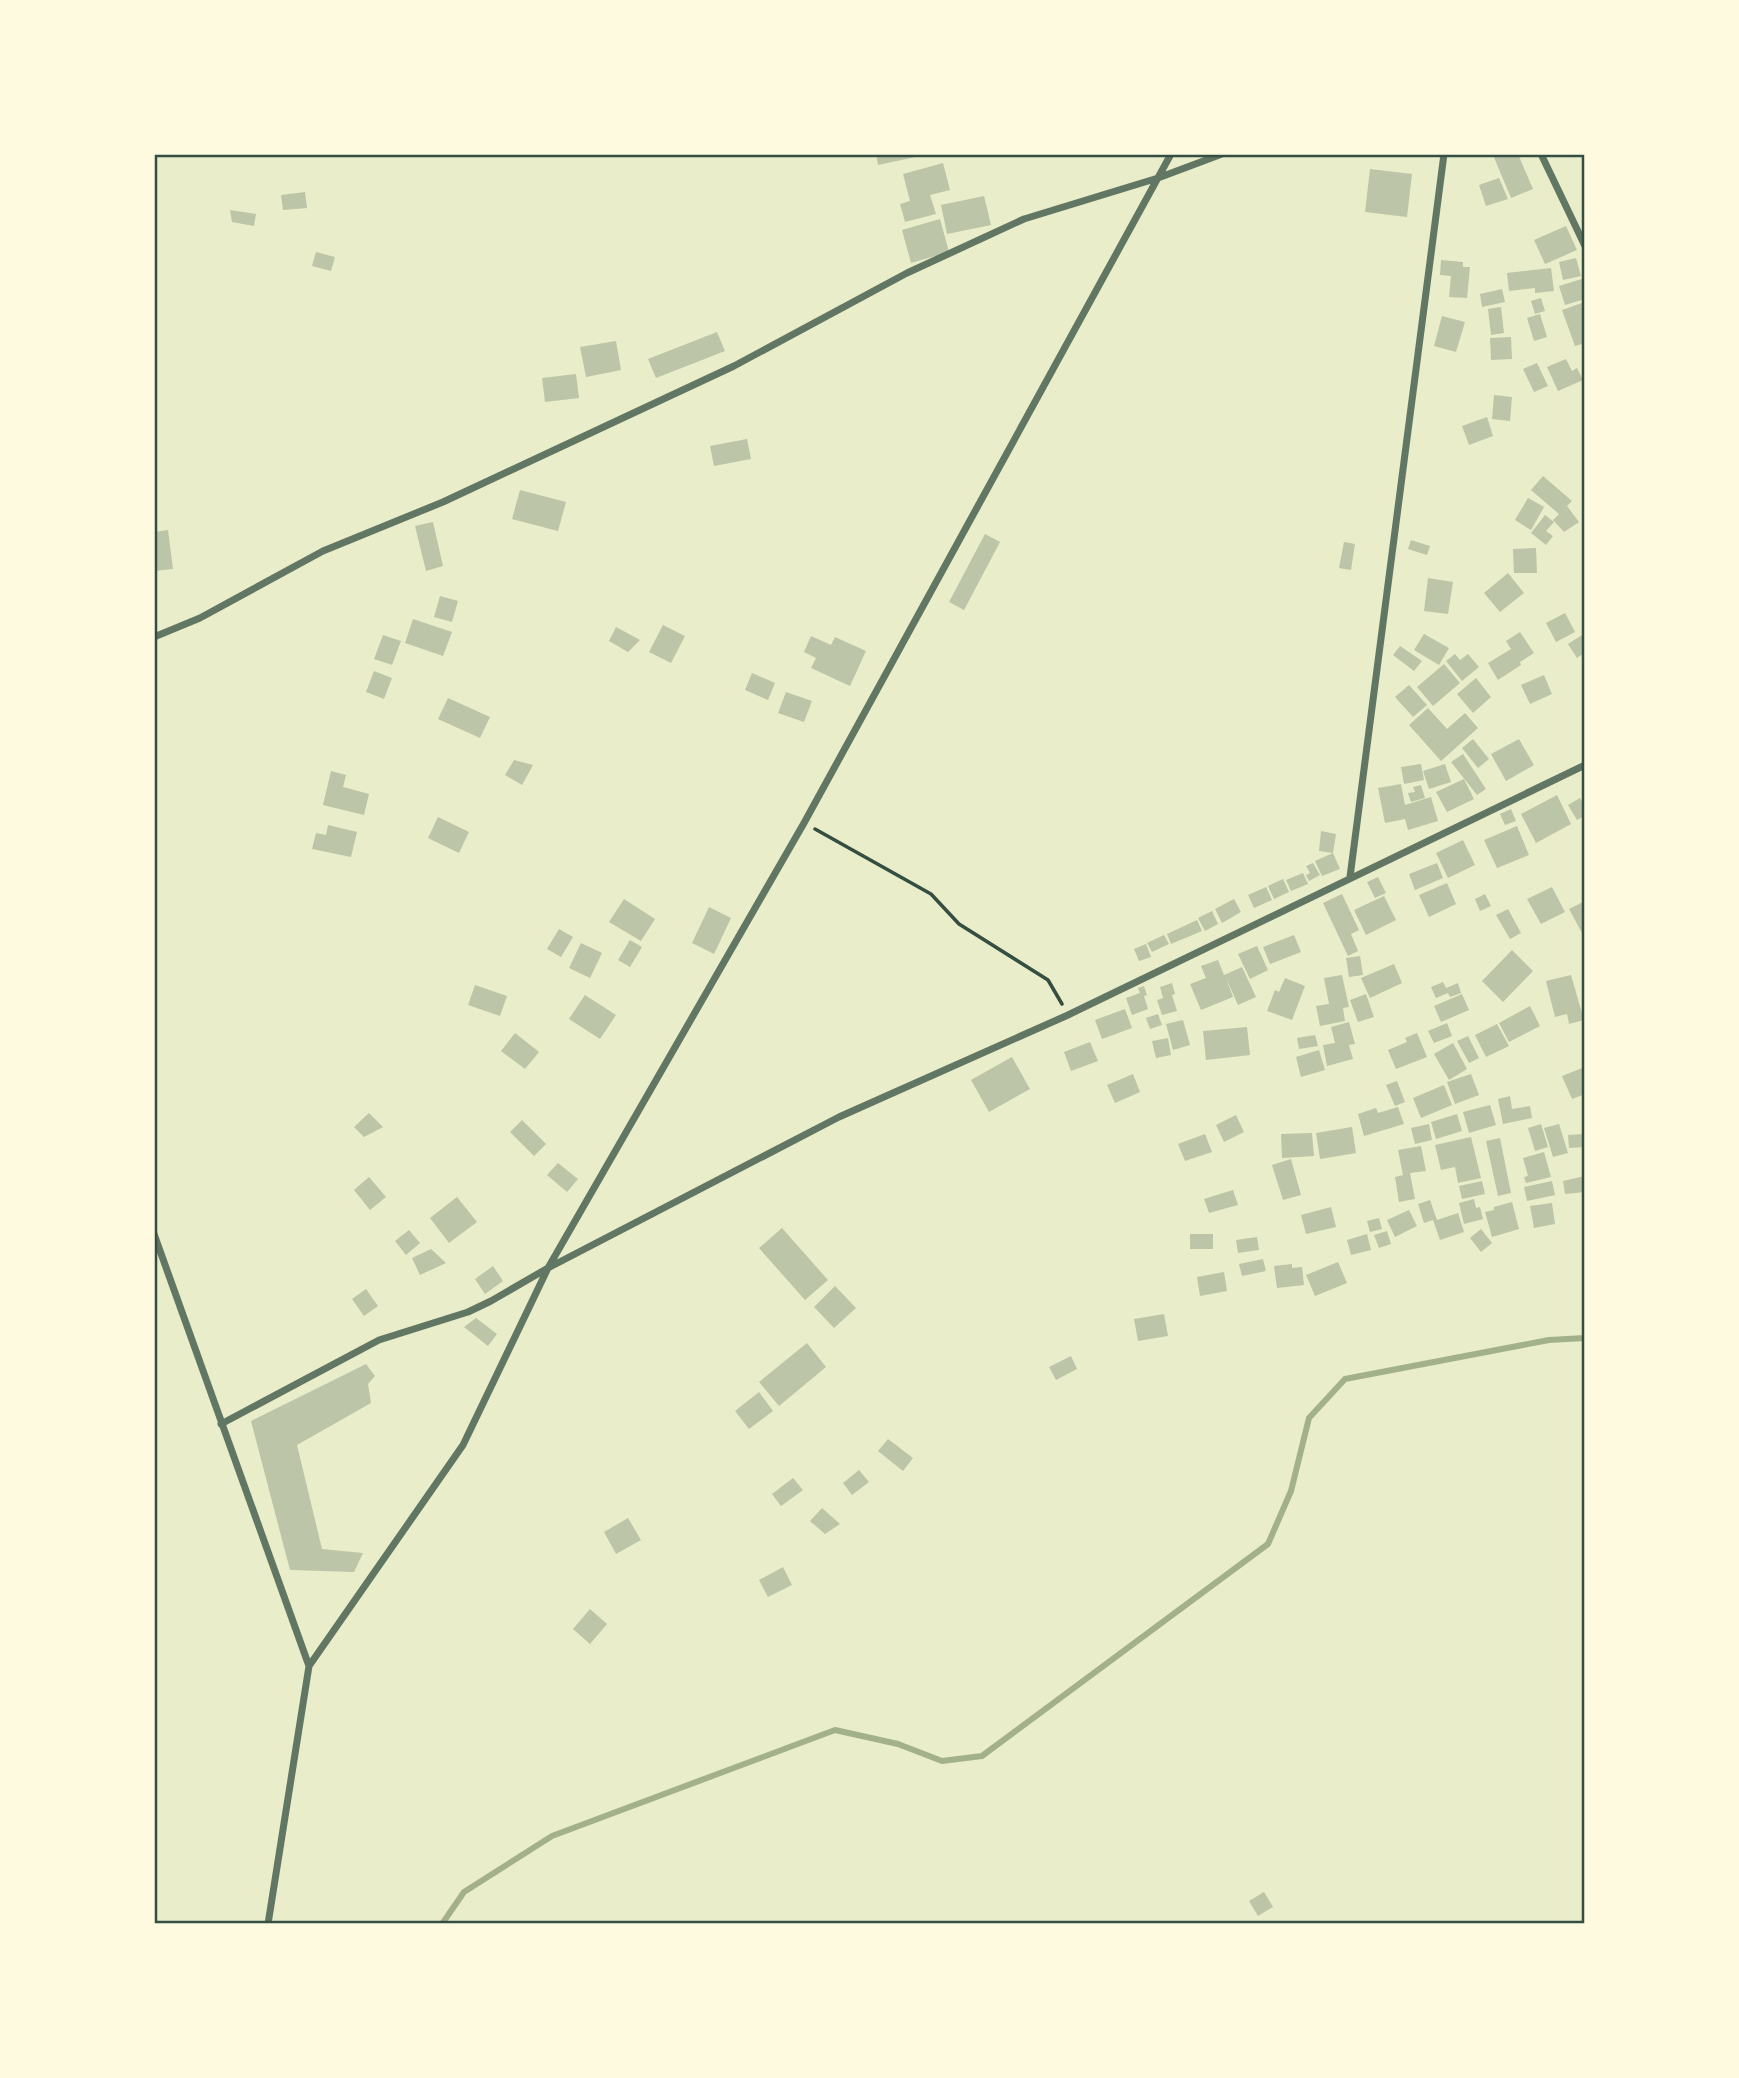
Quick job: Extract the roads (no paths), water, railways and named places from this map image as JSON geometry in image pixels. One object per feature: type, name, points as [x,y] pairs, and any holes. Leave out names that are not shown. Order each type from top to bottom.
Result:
[{"type":"street","points":[[268,1924],[309,1666],[463,1445],[548,1268],[804,822],[1171,154]]},
{"type":"street","points":[[154,637],[200,618],[323,551],[443,502],[734,366],[919,267],[1024,219],[1158,178],[1222,154]]},
{"type":"street","points":[[1350,877],[1444,154]]},
{"type":"street","points":[[1541,154],[1585,246]]},
{"type":"street","points":[[221,1424],[379,1340],[468,1312],[839,1117],[1068,1015],[1585,765]]},
{"type":"street","points":[[154,1234],[309,1666]]},
{"type":"waterway","points":[[442,1924],[464,1892],[552,1836],[835,1730],[898,1744],[942,1761],[982,1756],[1268,1544],[1291,1491],[1309,1418],[1345,1379],[1549,1340],[1585,1338]]}]
